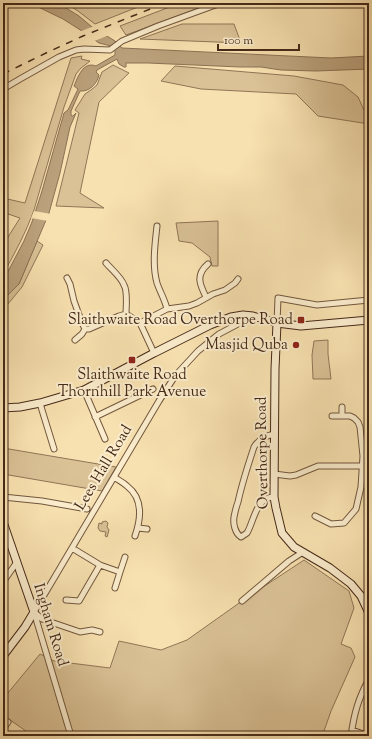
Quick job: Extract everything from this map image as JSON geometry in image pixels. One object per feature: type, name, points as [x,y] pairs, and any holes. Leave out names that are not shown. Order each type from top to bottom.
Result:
[{"type":"street","points":[[3,90],[59,57],[76,50],[110,50],[122,42],[158,26],[221,3]]},
{"type":"street","points":[[157,226],[154,257],[156,281],[167,309]]},
{"type":"street","points":[[106,263],[121,280],[125,287],[126,314]]},
{"type":"street","points":[[206,297],[200,283],[200,279],[204,267],[208,264]]},
{"type":"street","points":[[67,278],[83,326],[86,329]]},
{"type":"street","points":[[140,323],[167,309],[190,306],[206,297],[225,290],[238,279]]},
{"type":"street","points":[[277,323],[278,298],[317,305],[369,300]]},
{"type":"street","points":[[75,340],[86,329],[126,314],[140,323],[154,353]]},
{"type":"street","points":[[3,408],[20,407],[40,403],[84,390],[210,325],[231,317],[243,315],[253,316],[277,323],[301,326],[369,320]]},
{"type":"street","name":"Lees Hall Road","points":[[3,656],[25,627],[175,376],[198,351],[219,334],[253,316]]},
{"type":"street","name":"Overthorpe Road","points":[[277,323],[274,497],[282,533],[294,547],[330,568],[351,584],[361,596],[366,599],[369,613]]},
{"type":"street","points":[[95,417],[153,388]]},
{"type":"street","points":[[84,390],[105,439]]},
{"type":"street","points":[[40,403],[54,449]]},
{"type":"street","points":[[342,407],[342,416]]},
{"type":"street","points":[[315,516],[331,524],[344,523],[356,509],[361,487],[363,456],[360,427],[358,422],[350,416],[332,416]]},
{"type":"street","points":[[274,434],[265,436],[258,441],[254,447],[234,518],[234,525],[239,536],[247,533],[258,507],[263,501],[269,497],[274,497]]},
{"type":"street","points":[[274,474],[290,476],[296,475],[318,466],[362,466]]},
{"type":"street","points":[[114,478],[128,487],[137,497],[140,509],[138,528],[134,536]]},
{"type":"street","points":[[3,497],[42,501],[87,509]]},
{"type":"street","name":"Ingham Road","points":[[3,522],[34,612],[71,736]]},
{"type":"street","points":[[138,528],[147,529]]},
{"type":"street","points":[[72,548],[100,565],[120,572]]},
{"type":"street","points":[[242,601],[289,561],[303,552]]},
{"type":"street","points":[[115,588],[124,557]]},
{"type":"street","points":[[3,582],[17,562]]},
{"type":"street","points":[[66,600],[79,601],[100,565]]},
{"type":"street","points":[[34,612],[42,618],[80,632],[92,630],[100,632]]},
{"type":"street","points":[[369,680],[361,693],[355,710],[351,733],[369,736]]},
{"type":"street","points":[[3,729],[8,722]]},
{"type":"shaded area","points":[[30,3],[58,3],[115,41],[122,48],[331,58],[369,56],[369,69],[316,71],[281,70],[261,67],[148,63],[126,63],[126,67],[124,67],[119,64],[117,59],[97,70],[96,72],[99,75],[96,81],[89,89],[80,91],[71,111],[72,116],[76,113],[70,127],[49,213],[19,284],[3,300],[3,281],[24,241],[32,222],[64,113],[68,110],[78,89],[74,86],[77,78],[84,68],[91,65],[96,66],[115,55],[115,51],[111,46],[99,43],[63,19]]},
{"type":"shaded area","points":[[65,3],[148,3],[95,24]]},
{"type":"shaded area","points":[[180,3],[212,3],[126,35],[120,26]]},
{"type":"shaded area","points":[[182,24],[234,24],[241,43],[140,39]]},
{"type":"shaded area","points":[[82,56],[81,59],[90,61],[76,74],[64,107],[34,210],[20,242],[3,274],[3,245],[20,218],[8,214],[3,224],[3,198],[25,203],[71,58]]},
{"type":"shaded area","points":[[113,65],[129,73],[99,102],[80,193],[104,208],[56,206],[79,113],[75,110],[85,94],[97,85],[102,72]]},
{"type":"shaded area","points":[[175,66],[294,76],[343,85],[358,97],[369,124],[318,116],[296,94],[201,89],[161,81]]},
{"type":"shaded area","points":[[218,221],[218,266],[212,266],[210,257],[192,243],[179,241],[176,223]]},
{"type":"shaded area","points":[[37,241],[43,245],[22,287],[3,310],[3,300],[19,284]]},
{"type":"shaded area","points":[[328,340],[331,379],[313,379],[312,355],[314,341]]},
{"type":"shaded area","points":[[3,448],[116,467],[102,491],[3,474]]},
{"type":"shaded area","points":[[106,521],[108,523],[107,527],[109,530],[107,537],[105,536],[106,532],[100,531],[98,528],[99,523],[102,524],[102,522]]},
{"type":"shaded area","points":[[304,560],[349,591],[354,608],[341,644],[351,648],[355,657],[331,711],[324,731],[325,736],[33,736],[3,715],[3,699],[40,654],[54,661],[110,668],[119,641],[161,650],[187,640]]},
{"type":"pier","points":[[94,26],[109,35],[92,42],[79,32]]},
{"type":"pier","points":[[34,211],[51,214],[48,221],[31,218]]},
{"type":"railway","points":[[3,74],[83,36],[165,3]]},
{"type":"place","name":"Slaithwaite Road Overthorpe Road","points":[[301,320]]},
{"type":"place","name":"Masjid Quba","points":[[296,345]]},
{"type":"place","name":"Slaithwaite Road Thornhill Park Avenue","points":[[132,360]]}]
